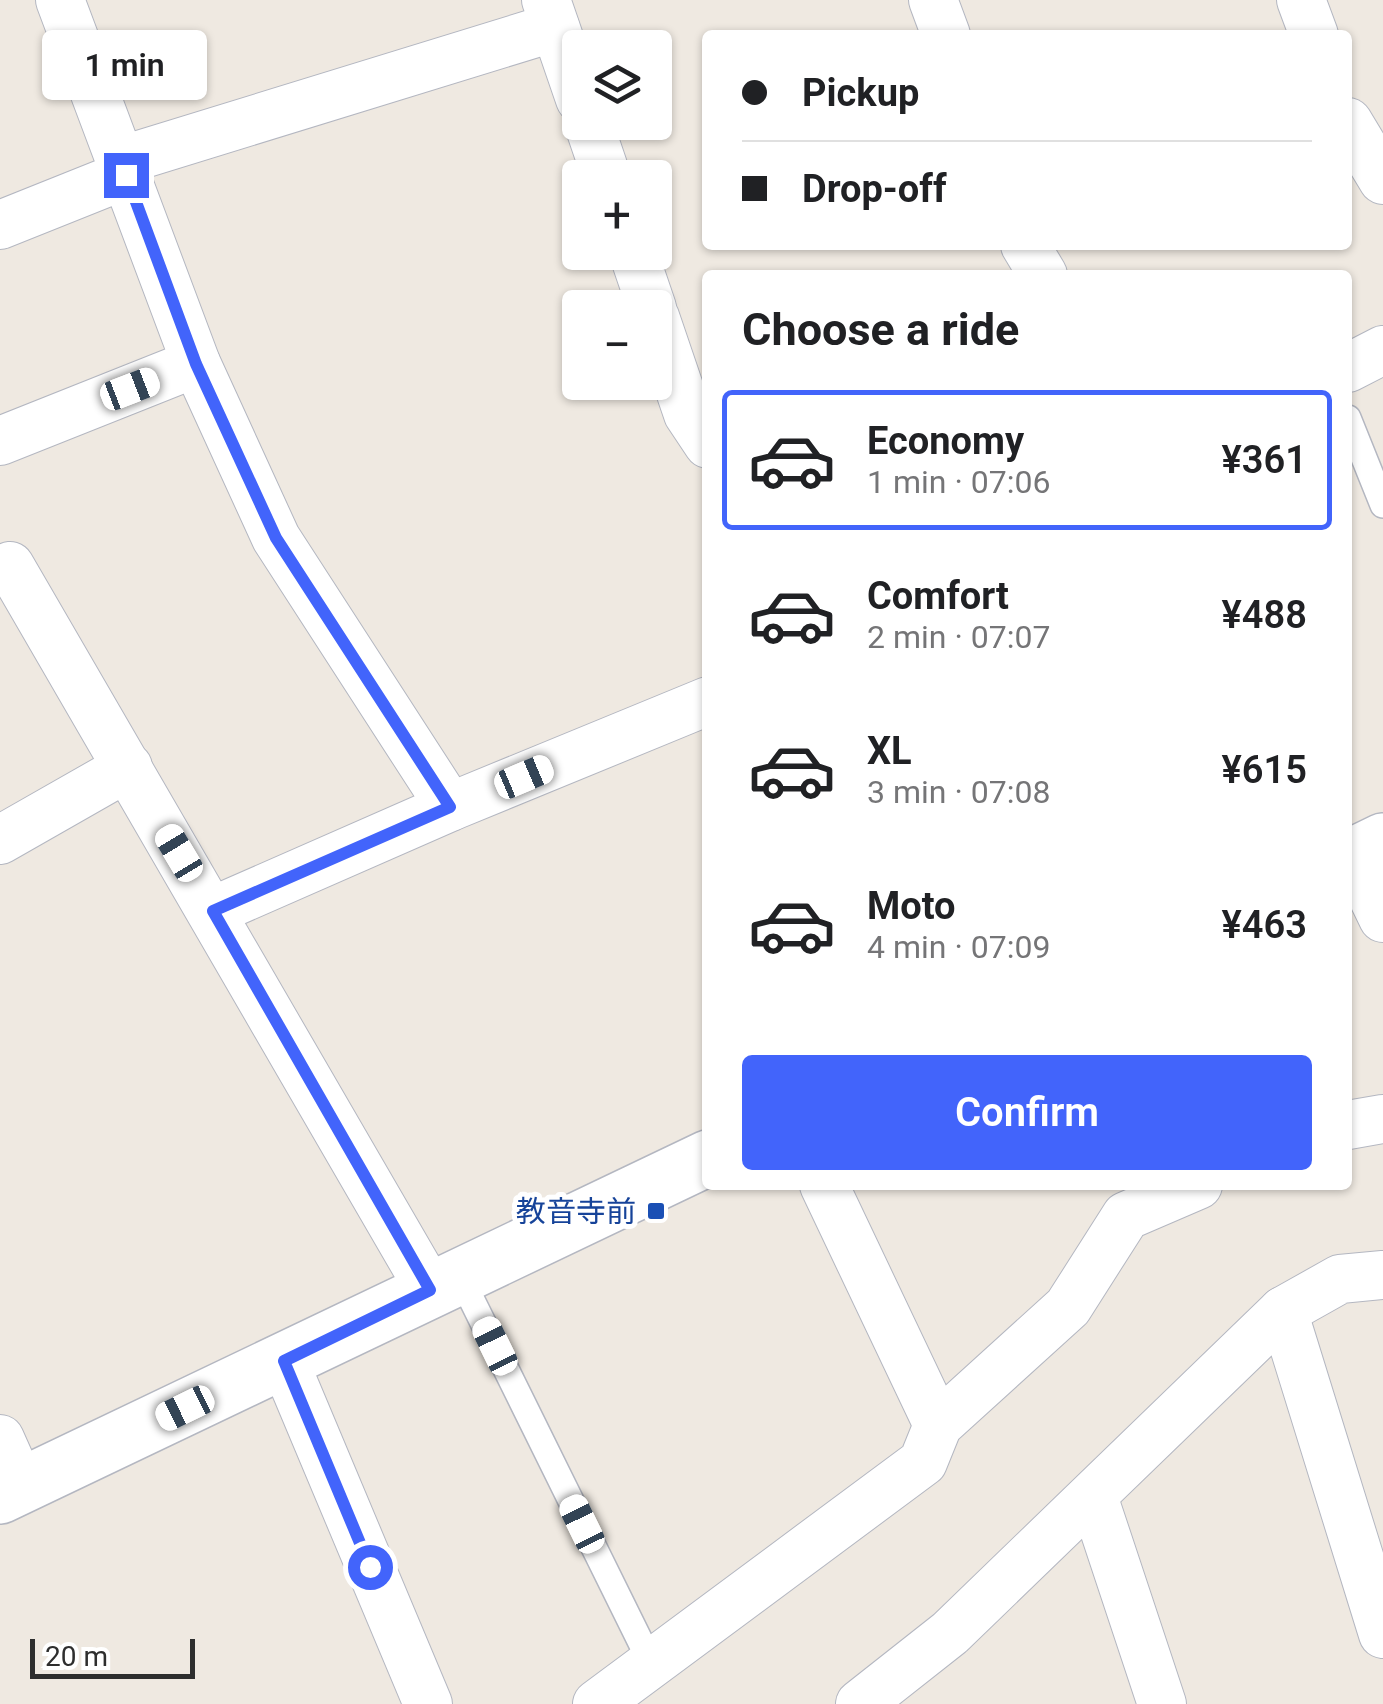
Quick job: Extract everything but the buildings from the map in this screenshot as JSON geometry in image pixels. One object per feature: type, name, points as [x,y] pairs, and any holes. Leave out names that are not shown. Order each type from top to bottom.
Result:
[{"type":"street","points":[[60,0],[196,364],[276,538],[450,807]]},
{"type":"street","points":[[933,0],[944,30]]},
{"type":"street","points":[[1301,0],[1312,30]]},
{"type":"street","points":[[0,225],[123,168],[551,14],[562,46]]},
{"type":"street","points":[[1352,129],[1383,180]]},
{"type":"street","points":[[1352,366],[1383,350]]},
{"type":"street","points":[[0,441],[196,364]]},
{"type":"street","points":[[672,367],[688,414],[702,435]]},
{"type":"street","points":[[0,571],[10,566],[213,911],[445,1283]]},
{"type":"street","points":[[213,911],[450,807],[702,704]]},
{"type":"street","points":[[0,840],[128,767]]},
{"type":"street","points":[[1361,852],[1383,918]]},
{"type":"street","points":[[1352,1124],[1383,1119]]},
{"type":"street","points":[[7,1474],[284,1361],[702,1161]]},
{"type":"street","points":[[826,1190],[938,1424]]},
{"type":"street","points":[[598,1704],[923,1462],[938,1424],[1068,1307],[1126,1216],[1186,1190]]},
{"type":"street","points":[[860,1704],[950,1633],[1283,1311],[1340,1280],[1383,1275]]},
{"type":"street","points":[[1283,1311],[1383,1634]]},
{"type":"street","points":[[284,1361],[428,1704]]},
{"type":"street","points":[[1093,1496],[1162,1704]]},
{"type":"lane","points":[[1352,428],[1383,505]]},
{"type":"lane","points":[[445,1283],[652,1665]]},
{"type":"place","name":"教音寺前","points":[[656,1211]]},
{"type":"route","points":[[126,175],[196,364],[276,538],[450,807],[213,911],[430,1290],[284,1361],[370,1567]]}]
